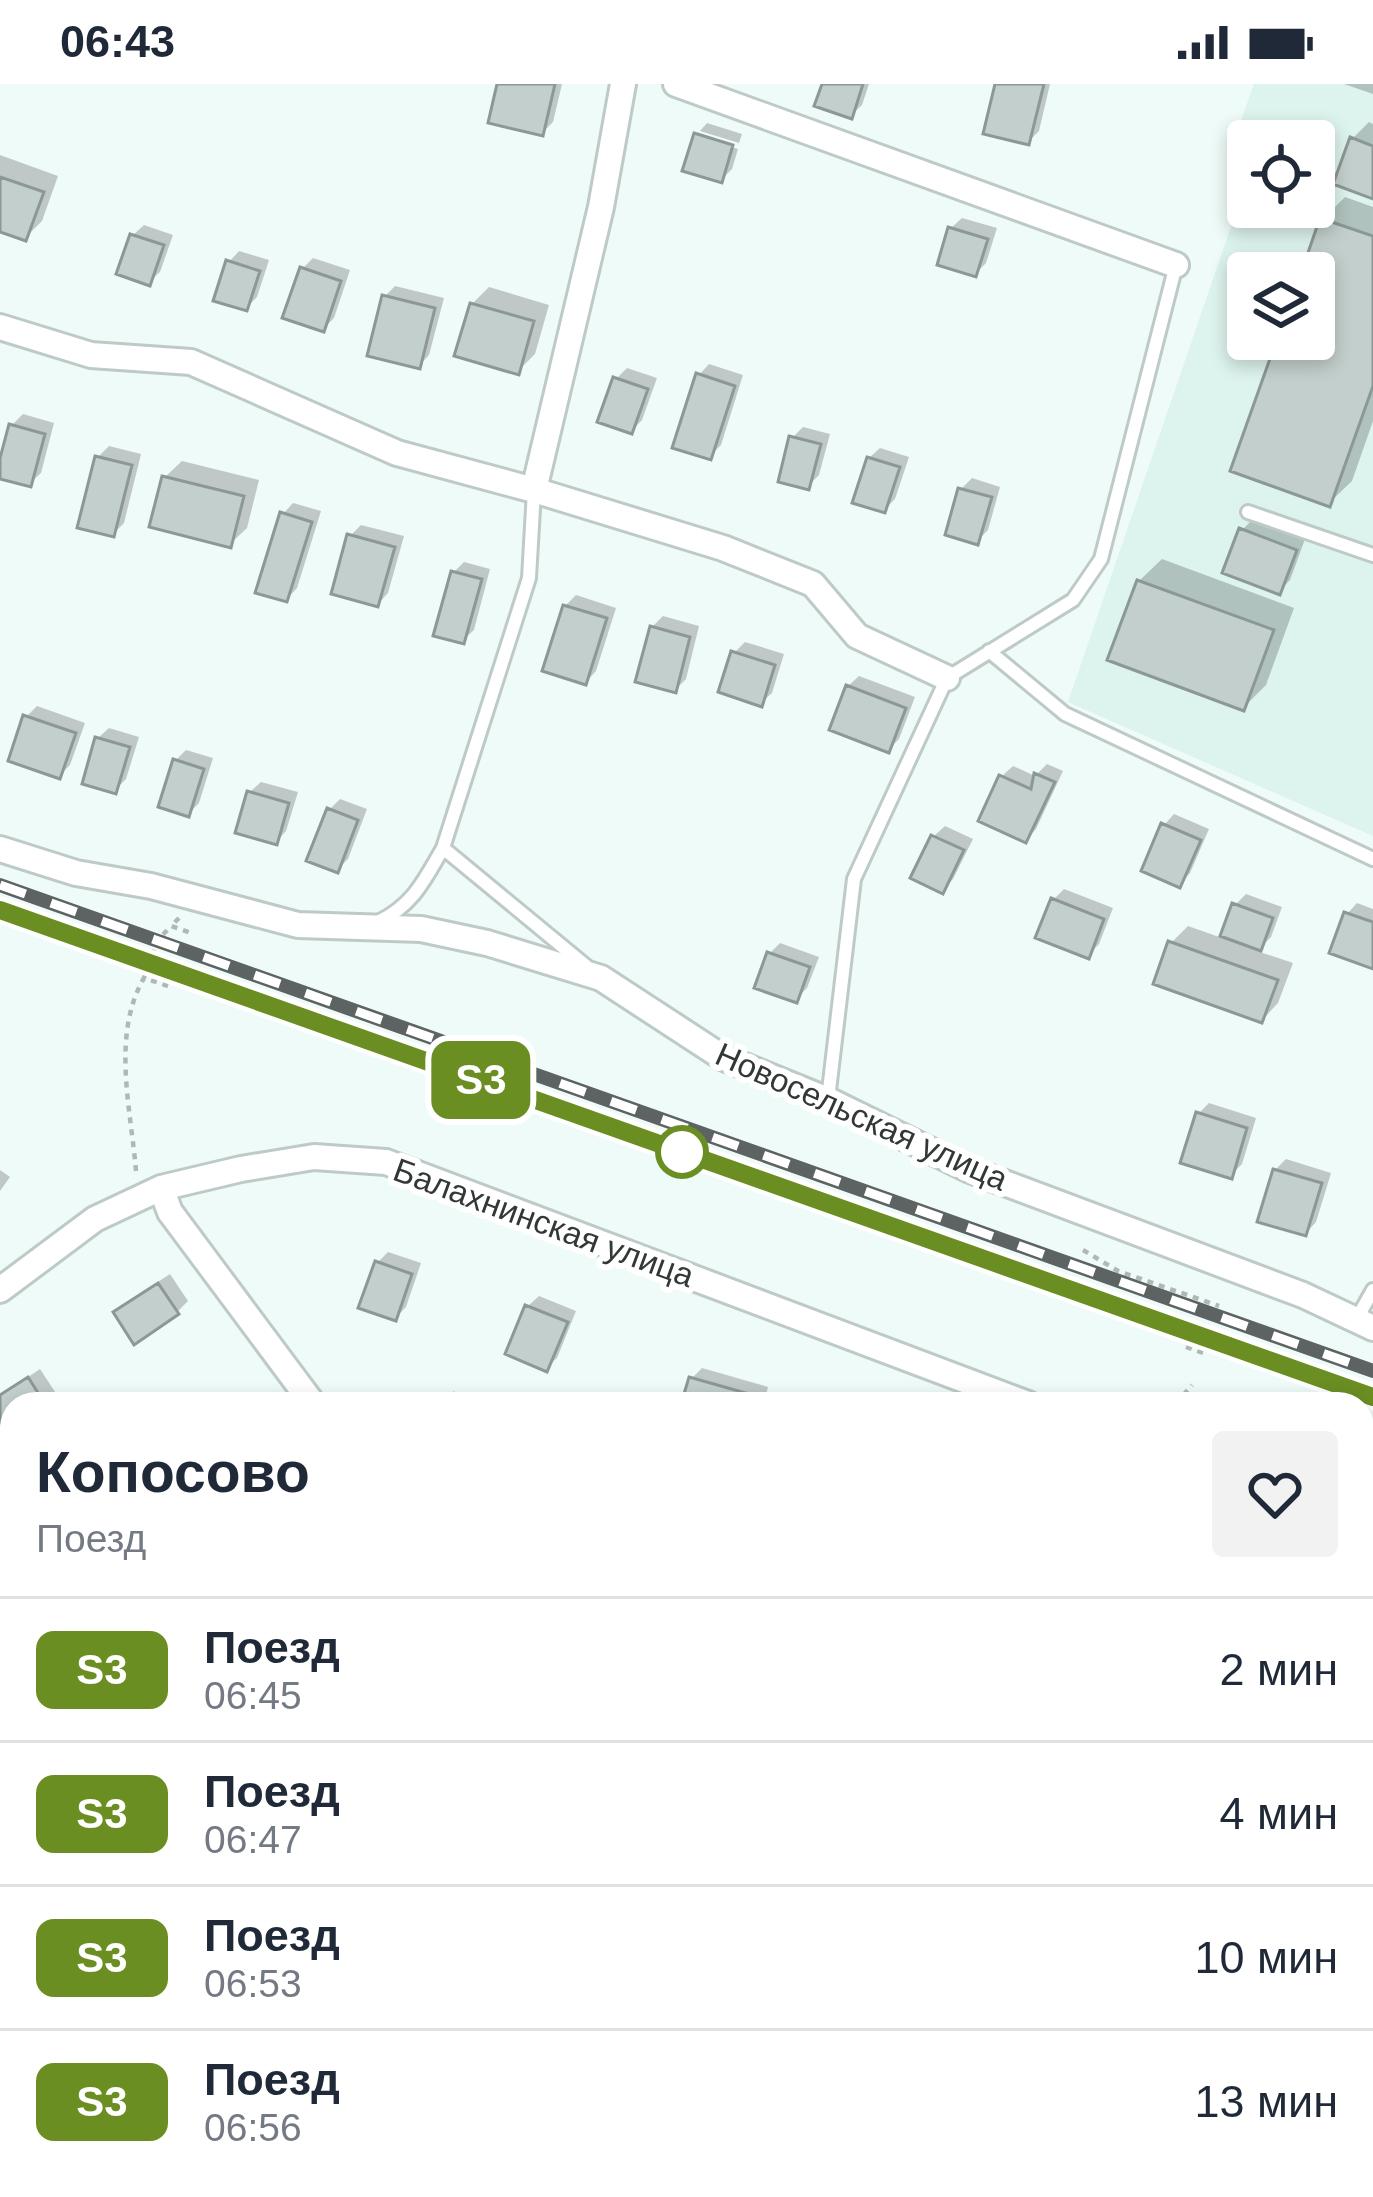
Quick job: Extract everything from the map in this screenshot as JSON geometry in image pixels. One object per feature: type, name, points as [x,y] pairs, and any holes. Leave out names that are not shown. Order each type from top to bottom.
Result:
[{"type":"street","points":[[535,490],[602,207],[623,84]]},
{"type":"street","points":[[676,84],[1175,265]]},
{"type":"street","points":[[0,327],[91,355],[191,362],[397,453],[723,548],[813,584],[857,636],[947,678]]},
{"type":"street","name":"Новосельская улица","points":[[0,849],[76,873],[151,886],[298,925],[422,928],[601,978],[722,1057],[828,1100],[970,1170],[1303,1295],[1365,1324]]},
{"type":"street","name":"Балахнинская улица","points":[[0,1290],[95,1219],[161,1188],[314,1157],[386,1162],[996,1392]]},
{"type":"street","points":[[161,1188],[170,1212],[304,1392]]},
{"type":"lane","points":[[828,1100],[854,879],[947,678],[1073,600],[1101,559],[1175,265]]},
{"type":"lane","points":[[363,928],[399,912],[420,889],[442,848],[529,578],[535,490]]},
{"type":"lane","points":[[1248,512],[1373,555]]},
{"type":"lane","points":[[989,651],[1065,714],[1373,860]]},
{"type":"lane","points":[[442,848],[601,978]]},
{"type":"lane","points":[[1365,1324],[1373,1290]]},
{"type":"path","points":[[136,1197],[124,1048],[133,997],[157,940],[171,926]]},
{"type":"path","points":[[144,978],[168,986]]},
{"type":"path","points":[[1083,1250],[1118,1271],[1219,1306]]},
{"type":"path","points":[[1186,1347],[1203,1353]]},
{"type":"path","points":[[1186,1392],[1192,1385]]},
{"type":"shaded area","points":[[1254,84],[1373,84],[1373,836],[1068,702],[1231,228],[1335,228],[1335,120],[1241,120]]},
{"type":"building","points":[[497,84],[555,84],[543,136],[488,123]]},
{"type":"building","points":[[822,84],[863,84],[852,119],[814,106]]},
{"type":"building","points":[[995,84],[1044,84],[1029,145],[983,134]]},
{"type":"building","points":[[694,133],[733,145],[722,183],[682,171]]},
{"type":"building","points":[[1350,137],[1373,146],[1373,199],[1335,185]]},
{"type":"building","points":[[0,177],[44,192],[26,241],[0,232]]},
{"type":"building","points":[[1335,223],[1373,236],[1373,386],[1330,507],[1230,471],[1270,360],[1335,360],[1335,252],[1308,252],[1317,228],[1335,228]]},
{"type":"building","points":[[948,227],[988,239],[976,277],[937,265]]},
{"type":"building","points":[[130,234],[164,245],[150,286],[116,274]]},
{"type":"building","points":[[226,260],[260,271],[247,311],[213,301]]},
{"type":"building","points":[[300,267],[341,281],[324,332],[282,318]]},
{"type":"building","points":[[382,295],[435,308],[420,369],[367,356]]},
{"type":"building","points":[[470,303],[534,321],[519,375],[454,356]]},
{"type":"building","points":[[696,373],[735,386],[711,460],[672,448]]},
{"type":"building","points":[[613,377],[648,389],[632,434],[597,422]]},
{"type":"building","points":[[9,424],[45,434],[31,487],[0,479]]},
{"type":"building","points":[[789,436],[821,444],[809,490],[778,482]]},
{"type":"building","points":[[95,456],[132,465],[114,537],[77,528]]},
{"type":"building","points":[[867,457],[900,467],[885,513],[852,503]]},
{"type":"building","points":[[162,476],[244,496],[231,548],[149,527]]},
{"type":"building","points":[[958,488],[992,497],[978,545],[945,535]]},
{"type":"building","points":[[280,512],[312,522],[287,602],[255,593]]},
{"type":"building","points":[[1239,528],[1297,550],[1280,595],[1222,573]]},
{"type":"building","points":[[347,534],[395,547],[378,607],[331,594]]},
{"type":"building","points":[[451,571],[482,579],[464,644],[433,636]]},
{"type":"building","points":[[1137,580],[1274,630],[1244,711],[1107,660]]},
{"type":"building","points":[[563,605],[607,618],[586,685],[542,671]]},
{"type":"building","points":[[650,626],[690,637],[676,693],[635,682]]},
{"type":"building","points":[[731,651],[775,665],[762,707],[718,692]]},
{"type":"building","points":[[846,685],[906,708],[889,753],[829,730]]},
{"type":"building","points":[[23,715],[76,733],[60,779],[8,761]]},
{"type":"building","points":[[95,737],[130,747],[116,794],[82,784]]},
{"type":"building","points":[[173,759],[204,769],[189,817],[158,807]]},
{"type":"building","points":[[1034,773],[1055,782],[1026,843],[978,821],[999,775],[1031,789]]},
{"type":"building","points":[[247,791],[289,803],[277,845],[235,833]]},
{"type":"building","points":[[327,808],[358,820],[338,873],[306,861]]},
{"type":"building","points":[[1161,823],[1201,840],[1180,888],[1141,871]]},
{"type":"building","points":[[931,835],[964,850],[943,894],[910,878]]},
{"type":"building","points":[[1051,898],[1104,919],[1089,959],[1035,938]]},
{"type":"building","points":[[1232,903],[1273,918],[1261,951],[1220,936]]},
{"type":"building","points":[[1344,912],[1373,922],[1373,969],[1329,953]]},
{"type":"building","points":[[1168,941],[1278,980],[1262,1023],[1153,984]]},
{"type":"building","points":[[767,952],[810,967],[797,1003],[754,988]]},
{"type":"building","points":[[1196,1112],[1247,1128],[1232,1179],[1180,1163]]},
{"type":"building","points":[[1273,1169],[1322,1183],[1306,1236],[1257,1222]]},
{"type":"building","points":[[375,1261],[412,1274],[396,1321],[358,1308]]},
{"type":"building","points":[[158,1283],[179,1314],[134,1345],[113,1312]]},
{"type":"building","points":[[525,1305],[568,1322],[547,1372],[505,1354]]},
{"type":"building","points":[[28,1377],[37,1392],[5,1392]]},
{"type":"building","points":[[689,1377],[742,1392],[685,1392]]},
{"type":"railway","points":[[0,885],[1373,1371]]},
{"type":"railway","points":[[0,910],[1362,1392]]},
{"type":"train","name":"S3","points":[[0,910],[1359,1392]]}]
